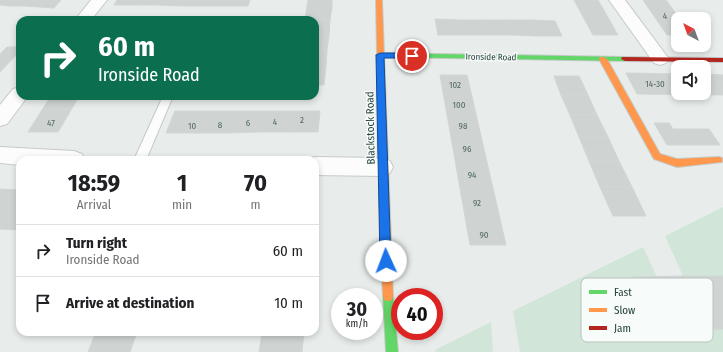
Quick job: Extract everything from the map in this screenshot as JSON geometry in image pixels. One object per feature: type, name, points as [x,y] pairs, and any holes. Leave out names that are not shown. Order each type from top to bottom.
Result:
[{"type":"street","points":[[85,16],[99,0]]},
{"type":"street","name":"Blackstock Road","points":[[379,0],[382,167],[392,352]]},
{"type":"street","points":[[616,0],[660,59]]},
{"type":"street","name":"Ironside Road","points":[[380,55],[723,60]]},
{"type":"street","points":[[603,59],[656,157],[677,163],[719,160]]},
{"type":"street","points":[[0,119],[16,99]]},
{"type":"street","points":[[0,155],[16,156]]},
{"type":"street","points":[[319,166],[382,167]]},
{"type":"lane","points":[[142,156],[166,100]]},
{"type":"green space","points":[[723,207],[723,276],[683,276],[665,236]]},
{"type":"green space","points":[[643,247],[657,277],[581,278],[581,342],[713,342],[713,329],[723,329],[723,352],[520,352],[513,311]]},
{"type":"green space","points":[[491,322],[493,352],[436,352],[435,350]]},
{"type":"building","points":[[0,0],[16,0],[10,6],[0,5]]},
{"type":"building","points":[[16,0],[31,0],[24,6],[10,6]]},
{"type":"building","points":[[31,0],[46,0],[39,7],[24,6]]},
{"type":"building","points":[[46,0],[61,0],[54,8],[39,7]]},
{"type":"building","points":[[117,0],[139,0],[136,5],[114,5]]},
{"type":"building","points":[[139,0],[161,0],[158,5],[136,5]]},
{"type":"building","points":[[161,0],[183,0],[181,6],[158,5]]},
{"type":"building","points":[[183,0],[206,0],[203,6],[181,6]]},
{"type":"building","points":[[206,0],[228,0],[226,6],[203,6]]},
{"type":"building","points":[[228,0],[250,0],[248,6],[226,6]]},
{"type":"building","points":[[308,0],[332,0],[332,7],[307,6]]},
{"type":"building","points":[[574,0],[598,0],[618,35],[593,35]]},
{"type":"building","points":[[643,0],[666,0],[675,12],[671,12],[671,35],[667,35]]},
{"type":"building","points":[[307,6],[332,7],[330,20],[319,20],[319,16],[306,16]]},
{"type":"building","points":[[435,19],[459,20],[462,35],[438,35]]},
{"type":"building","points":[[319,20],[330,20],[329,35],[319,35]]},
{"type":"building","points":[[459,20],[483,20],[487,35],[462,35]]},
{"type":"building","points":[[483,20],[507,20],[512,35],[487,35]]},
{"type":"building","points":[[507,20],[531,20],[537,36],[512,35]]},
{"type":"building","points":[[531,20],[555,21],[562,36],[537,36]]},
{"type":"building","points":[[319,35],[329,35],[327,50],[319,50]]},
{"type":"building","points":[[7,47],[16,47],[16,55],[0,72],[0,54]]},
{"type":"building","points":[[319,50],[327,50],[326,67],[319,67]]},
{"type":"building","points":[[319,67],[326,67],[324,85],[319,85]]},
{"type":"building","points":[[626,73],[671,74],[671,94],[637,94]]},
{"type":"building","points":[[711,74],[723,75],[723,95],[711,95]]},
{"type":"building","points":[[440,75],[467,75],[506,245],[470,245]]},
{"type":"building","points":[[554,76],[579,76],[588,95],[561,95]]},
{"type":"building","points":[[561,95],[588,95],[597,115],[570,115]]},
{"type":"building","points":[[48,100],[77,100],[71,110],[42,110]]},
{"type":"building","points":[[42,110],[71,110],[58,132],[28,132]]},
{"type":"building","points":[[175,111],[204,111],[197,133],[166,133]]},
{"type":"building","points":[[204,111],[233,111],[227,133],[197,133]]},
{"type":"building","points":[[233,111],[262,111],[258,132],[227,133]]},
{"type":"building","points":[[262,111],[291,111],[288,132],[258,132]]},
{"type":"building","points":[[291,111],[320,111],[318,132],[288,132]]},
{"type":"building","points":[[570,115],[597,115],[608,137],[579,137]]},
{"type":"building","points":[[654,123],[669,123],[673,129],[709,129],[720,145],[667,145]]},
{"type":"building","points":[[579,137],[608,137],[619,161],[589,161]]},
{"type":"building","points":[[589,161],[619,161],[632,187],[600,187]]},
{"type":"building","points":[[600,187],[632,187],[646,216],[613,216]]},
{"type":"building","points":[[0,189],[16,190],[16,230],[0,229]]},
{"type":"building","points":[[723,276],[723,329],[713,329],[713,278],[633,277]]},
{"type":"building","points":[[94,336],[136,336],[130,352],[88,352]]},
{"type":"building","points":[[262,336],[304,336],[302,352],[259,352]]},
{"type":"traffic: fast","points":[[380,55],[625,59]]},
{"type":"traffic: fast","points":[[388,296],[392,352]]},
{"type":"traffic: slow","points":[[379,0],[388,296]]},
{"type":"traffic: slow","points":[[603,59],[657,157],[677,163],[719,160]]},
{"type":"traffic: jam","points":[[625,59],[723,60]]},
{"type":"route","points":[[386,261],[382,167],[380,55],[412,56]]}]
